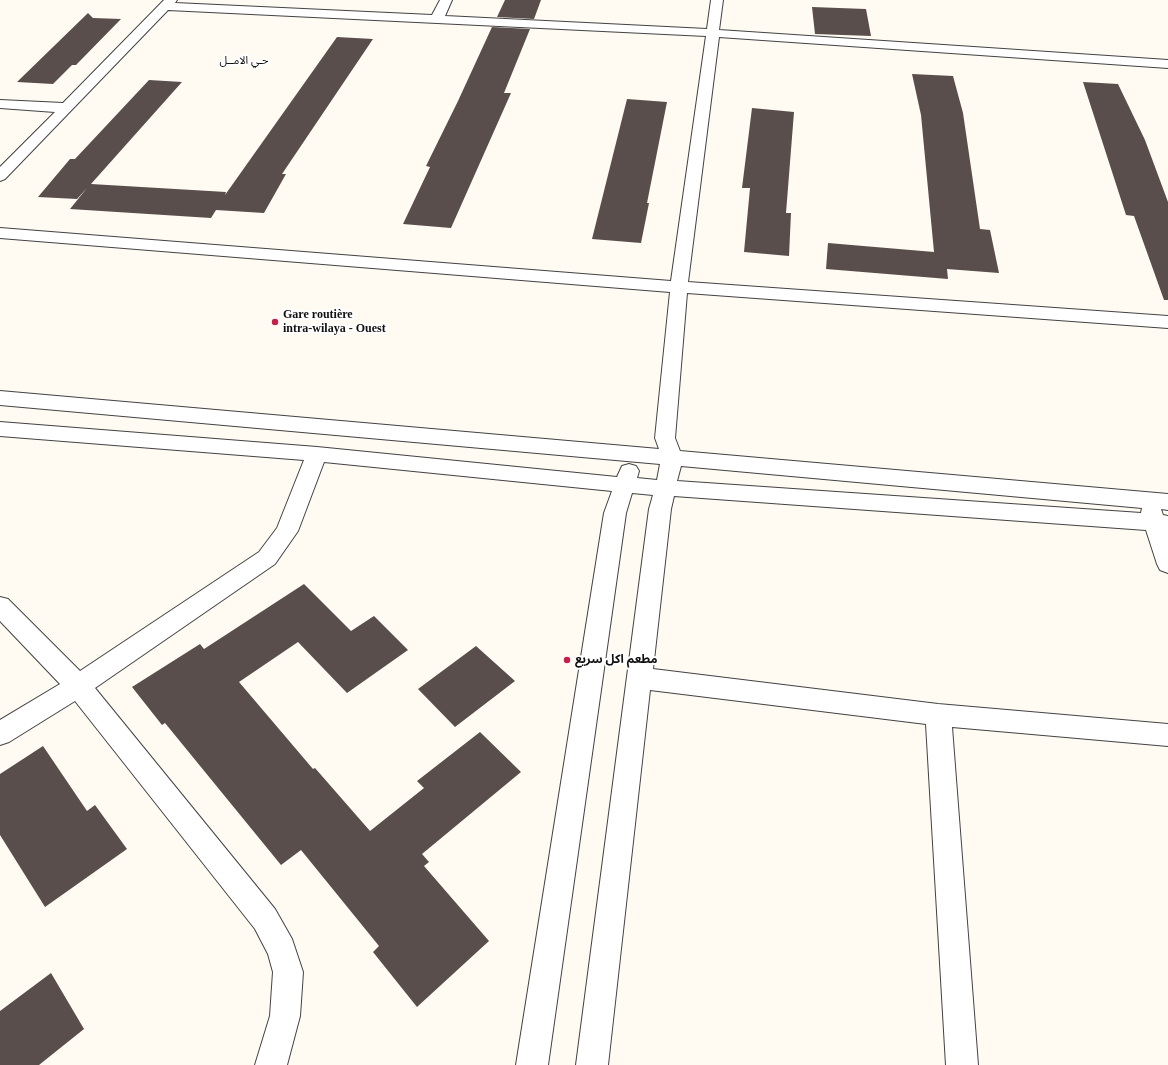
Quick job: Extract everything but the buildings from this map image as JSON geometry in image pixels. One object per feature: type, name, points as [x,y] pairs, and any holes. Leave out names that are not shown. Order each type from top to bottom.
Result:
[{"type":"street","points":[[437,19],[446,0]]},
{"type":"street","points":[[592,1065],[660,509],[672,459],[665,438],[679,287],[717,0]]},
{"type":"street","points":[[0,176],[169,3],[713,34],[1168,64]]},
{"type":"street","points":[[0,104],[67,108]]},
{"type":"street","points":[[0,233],[679,287],[1168,322]]},
{"type":"street","points":[[0,398],[635,456],[1168,502]]},
{"type":"street","points":[[0,429],[316,454],[623,485],[666,486],[1162,523]]},
{"type":"street","points":[[532,1065],[615,513],[623,485],[635,456],[665,438]]},
{"type":"street","points":[[0,734],[78,686],[267,558],[287,531],[316,454]]},
{"type":"street","points":[[1147,501],[1162,523],[1168,564]]},
{"type":"street","points":[[0,606],[78,686],[265,919],[282,949],[288,972],[285,1016],[271,1065]]},
{"type":"street","points":[[640,678],[938,715],[1168,735]]},
{"type":"street","points":[[938,715],[962,1065]]},
{"type":"place","name":"Gare routière intra-wilaya - Ouest","points":[[275,322]]},
{"type":"place","name":"مطعم اكل سريع","points":[[567,660]]},
{"type":"district","name":"حـي الامــل","points":[[244,61]]}]
